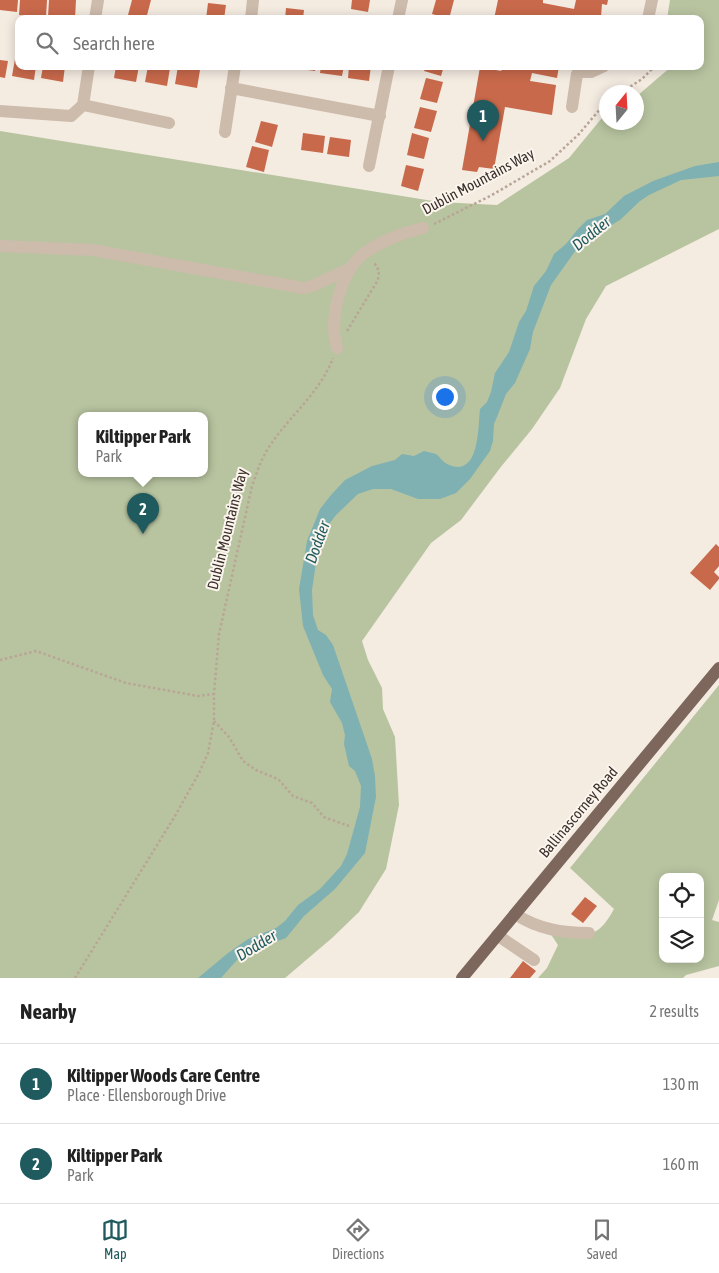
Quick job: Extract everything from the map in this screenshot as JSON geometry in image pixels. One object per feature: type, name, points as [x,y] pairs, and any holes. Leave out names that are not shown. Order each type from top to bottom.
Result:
[{"type":"main road","name":"Ballinascorney Road","points":[[462,978],[719,668]]},
{"type":"street","points":[[96,15],[98,0]]},
{"type":"street","points":[[251,15],[253,0]]},
{"type":"street","points":[[399,15],[402,0]]},
{"type":"street","points":[[649,15],[652,0]]},
{"type":"street","points":[[0,111],[71,116],[83,105],[88,70]]},
{"type":"street","points":[[225,132],[233,70]]},
{"type":"street","points":[[369,166],[388,70]]},
{"type":"street","points":[[572,108],[577,74],[595,70]]},
{"type":"street","points":[[231,88],[380,116]]},
{"type":"street","points":[[83,105],[169,123]]},
{"type":"street","name":"Dublin Mountains Way","points":[[371,249],[404,233],[423,228]]},
{"type":"street","points":[[0,246],[93,250],[303,288],[312,286],[349,269],[371,249]]},
{"type":"street","points":[[337,348],[334,329],[341,290],[349,269]]},
{"type":"street","points":[[515,914],[538,926],[570,932],[589,933]]},
{"type":"street","points":[[498,935],[534,960]]},
{"type":"path","points":[[633,85],[651,70]]},
{"type":"path","name":"Dublin Mountains Way","points":[[423,228],[492,195],[550,161],[579,134],[599,110]]},
{"type":"path","name":"Dublin Mountains Way","points":[[75,978],[175,816],[199,774],[208,753],[214,721],[214,694],[219,634],[252,486],[260,464],[270,446],[328,371],[337,348],[378,280],[379,271],[372,259],[371,249]]},
{"type":"path","points":[[0,660],[36,651],[126,682],[198,696],[214,694]]},
{"type":"path","points":[[214,721],[229,737],[243,761],[256,770],[278,779],[293,796],[312,803],[324,817],[349,826]]},
{"type":"green space","points":[[670,0],[719,0],[719,229],[606,286],[586,319],[560,388],[532,429],[461,520],[431,543],[362,641],[368,660],[382,688],[383,709],[395,737],[399,805],[386,869],[359,912],[285,978],[0,978],[0,131],[439,202],[497,205],[569,158],[599,122],[599,130],[644,130],[644,90],[667,70],[704,70],[704,15],[668,15]]},
{"type":"green space","points":[[719,685],[719,900],[712,920],[719,922],[719,966],[686,975],[683,978],[538,978],[547,968],[558,945],[550,933],[580,935],[595,932],[607,920],[614,909],[570,868]]},
{"type":"water","name":"Dodder","points":[[719,162],[719,176],[681,180],[649,195],[620,220],[581,243],[551,285],[533,332],[530,349],[515,383],[506,394],[494,424],[493,441],[490,451],[470,479],[456,493],[440,499],[418,499],[391,489],[373,489],[358,494],[336,515],[326,528],[318,549],[312,590],[313,615],[318,630],[326,635],[333,645],[372,759],[376,797],[365,853],[335,889],[304,916],[286,938],[256,949],[237,960],[221,978],[198,978],[248,939],[276,928],[285,921],[298,905],[320,889],[341,866],[347,854],[360,807],[361,786],[355,771],[349,766],[342,723],[330,702],[332,689],[323,675],[303,626],[299,589],[307,541],[320,509],[345,480],[372,466],[395,460],[402,454],[414,456],[424,451],[436,454],[447,464],[458,467],[466,465],[475,449],[480,409],[487,402],[495,373],[509,352],[534,286],[546,271],[554,254],[566,244],[587,220],[605,214],[624,196],[653,181],[695,166]]},
{"type":"building","points":[[0,0],[18,0],[17,12],[0,10]]},
{"type":"building","points":[[20,0],[47,0],[46,15],[19,15]]},
{"type":"building","points":[[49,0],[76,0],[75,15],[48,15]]},
{"type":"building","points":[[132,0],[151,0],[147,15],[128,15]]},
{"type":"building","points":[[352,0],[370,0],[368,12],[351,9]]},
{"type":"building","points":[[436,0],[454,0],[450,15],[432,14]]},
{"type":"building","points":[[498,0],[543,0],[543,3],[574,9],[576,0],[608,0],[607,5],[602,4],[601,15],[495,15]]},
{"type":"building","points":[[208,3],[226,5],[225,15],[206,15]]},
{"type":"building","points":[[286,8],[304,10],[303,15],[285,15]]},
{"type":"building","points":[[15,59],[15,70],[35,70],[34,80],[12,76]]},
{"type":"building","points":[[0,60],[8,61],[5,78],[0,77]]},
{"type":"building","points":[[42,70],[64,70],[63,82],[41,78]]},
{"type":"building","points":[[115,70],[138,70],[136,82],[114,78]]},
{"type":"building","points":[[147,70],[170,70],[167,86],[145,82]]},
{"type":"building","points":[[177,70],[200,70],[197,88],[175,84]]},
{"type":"building","points":[[320,70],[343,70],[342,76],[320,73]]},
{"type":"building","points":[[349,70],[370,70],[369,81],[348,78]]},
{"type":"building","points":[[424,70],[443,70],[441,76]]},
{"type":"building","points":[[479,70],[558,70],[557,78],[532,73],[530,81],[556,85],[552,115],[505,107],[494,169],[479,167],[477,172],[462,170]]},
{"type":"building","points":[[426,78],[443,82],[437,103],[420,99]]},
{"type":"building","points":[[420,107],[437,111],[431,132],[414,128]]},
{"type":"building","points":[[261,121],[278,125],[272,147],[255,142]]},
{"type":"building","points":[[303,133],[325,136],[323,153],[301,150]]},
{"type":"building","points":[[412,133],[429,138],[424,159],[407,155]]},
{"type":"building","points":[[330,137],[351,140],[349,157],[327,154]]},
{"type":"building","points":[[252,146],[269,150],[264,172],[246,167]]},
{"type":"building","points":[[406,165],[424,169],[418,191],[401,186]]},
{"type":"building","points":[[716,544],[719,547],[719,566],[714,572],[719,579],[710,590],[690,573]]},
{"type":"building","points":[[585,897],[597,906],[583,923],[571,914]]},
{"type":"building","points":[[523,961],[536,971],[530,978],[510,978]]},
{"type":"place","name":"Kiltipper Woods Care Centre","points":[[483,141]]},
{"type":"place","name":"Kiltipper Park","points":[[143,534]]}]
